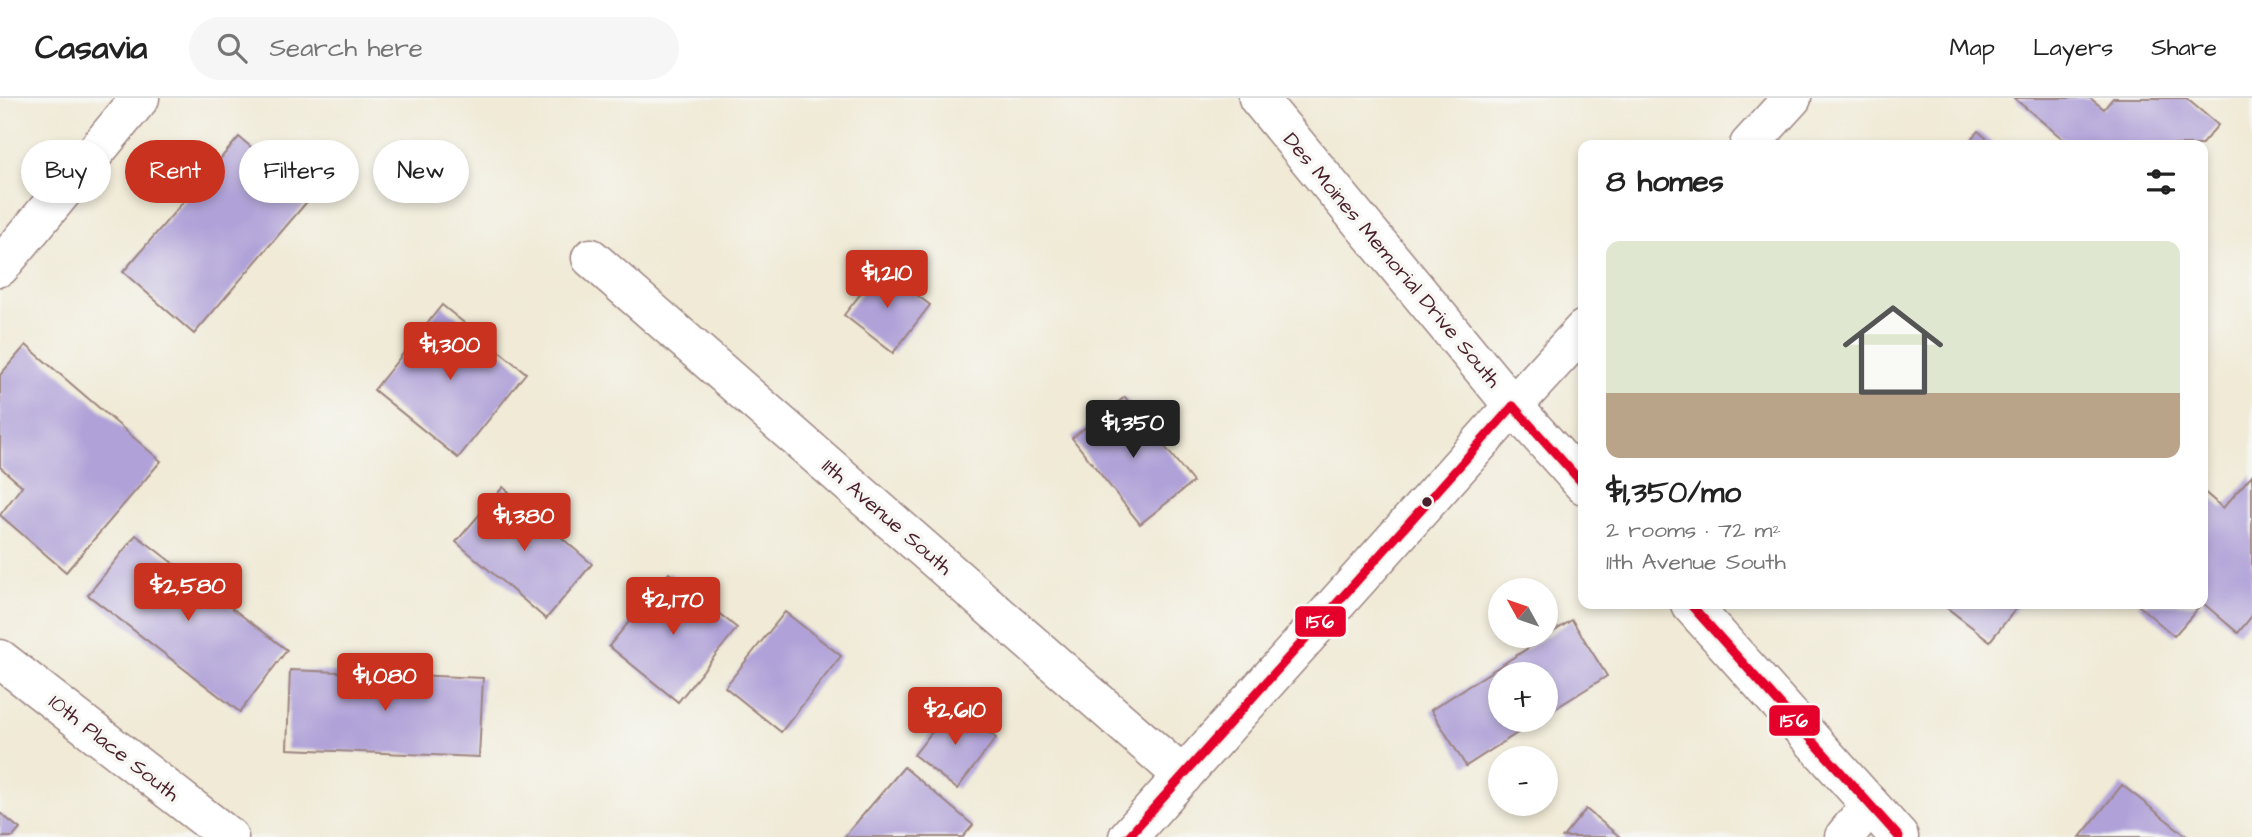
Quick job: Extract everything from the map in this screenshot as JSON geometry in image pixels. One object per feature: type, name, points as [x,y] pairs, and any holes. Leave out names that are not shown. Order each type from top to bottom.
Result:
[{"type":"street","points":[[0,267],[140,98]]},
{"type":"street","name":"Des Moines Memorial Drive South","points":[[1258,98],[1513,406],[1578,478]]},
{"type":"street","points":[[1754,140],[1792,98]]},
{"type":"street","name":"11th Avenue South","points":[[591,258],[1183,776]]},
{"type":"street","points":[[1129,837],[1578,336]]},
{"type":"street","points":[[1694,609],[1899,837]]},
{"type":"street","name":"10th Place South","points":[[0,659],[229,837]]},
{"type":"street","points":[[1844,837],[1870,805]]},
{"type":"building","points":[[2014,98],[2090,98],[2104,109],[2113,98],[2186,98],[2218,125],[2205,140],[2064,140]]},
{"type":"building","points":[[1978,131],[1988,140],[1970,140]]},
{"type":"building","points":[[239,137],[243,140],[239,140],[239,203],[306,203],[194,334],[123,272],[182,203],[225,203],[225,153]]},
{"type":"building","points":[[881,268],[930,305],[893,353],[844,315]]},
{"type":"building","points":[[442,305],[526,373],[458,458],[374,390]]},
{"type":"building","points":[[26,345],[161,461],[66,572],[0,515],[22,486],[0,467],[0,375]]},
{"type":"building","points":[[1125,397],[1193,482],[1140,524],[1072,438]]},
{"type":"building","points":[[2252,475],[2252,616],[2238,633],[2208,607],[2208,495],[2223,508]]},
{"type":"building","points":[[503,487],[592,564],[546,619],[456,542]]},
{"type":"building","points":[[136,535],[287,650],[240,712],[88,595]]},
{"type":"building","points":[[669,573],[737,628],[678,702],[609,646]]},
{"type":"building","points":[[1948,609],[2016,609],[1990,641]]},
{"type":"building","points":[[2143,609],[2198,609],[2174,636]]},
{"type":"building","points":[[785,612],[841,656],[781,732],[725,687]]},
{"type":"building","points":[[1572,620],[1607,676],[1558,707],[1558,662],[1506,662],[1528,648],[1558,648],[1558,629]]},
{"type":"building","points":[[290,670],[483,678],[479,757],[287,749]]},
{"type":"building","points":[[1488,674],[1488,732],[1519,732],[1497,746],[1488,746],[1488,752],[1466,766],[1431,710]]},
{"type":"building","points":[[953,705],[996,738],[957,789],[914,755]]},
{"type":"building","points":[[904,767],[973,825],[963,837],[844,837]]},
{"type":"building","points":[[2122,785],[2188,837],[2080,837]]},
{"type":"building","points":[[1586,809],[1620,837],[1563,837]]},
{"type":"building","points":[[0,813],[20,829],[13,837],[0,837]]},
{"type":"transit line","name":"156","points":[[1513,406],[1578,478]]},
{"type":"transit line","name":"156","points":[[1128,837],[1513,406]]},
{"type":"transit line","name":"156","points":[[1694,609],[1899,837]]}]
